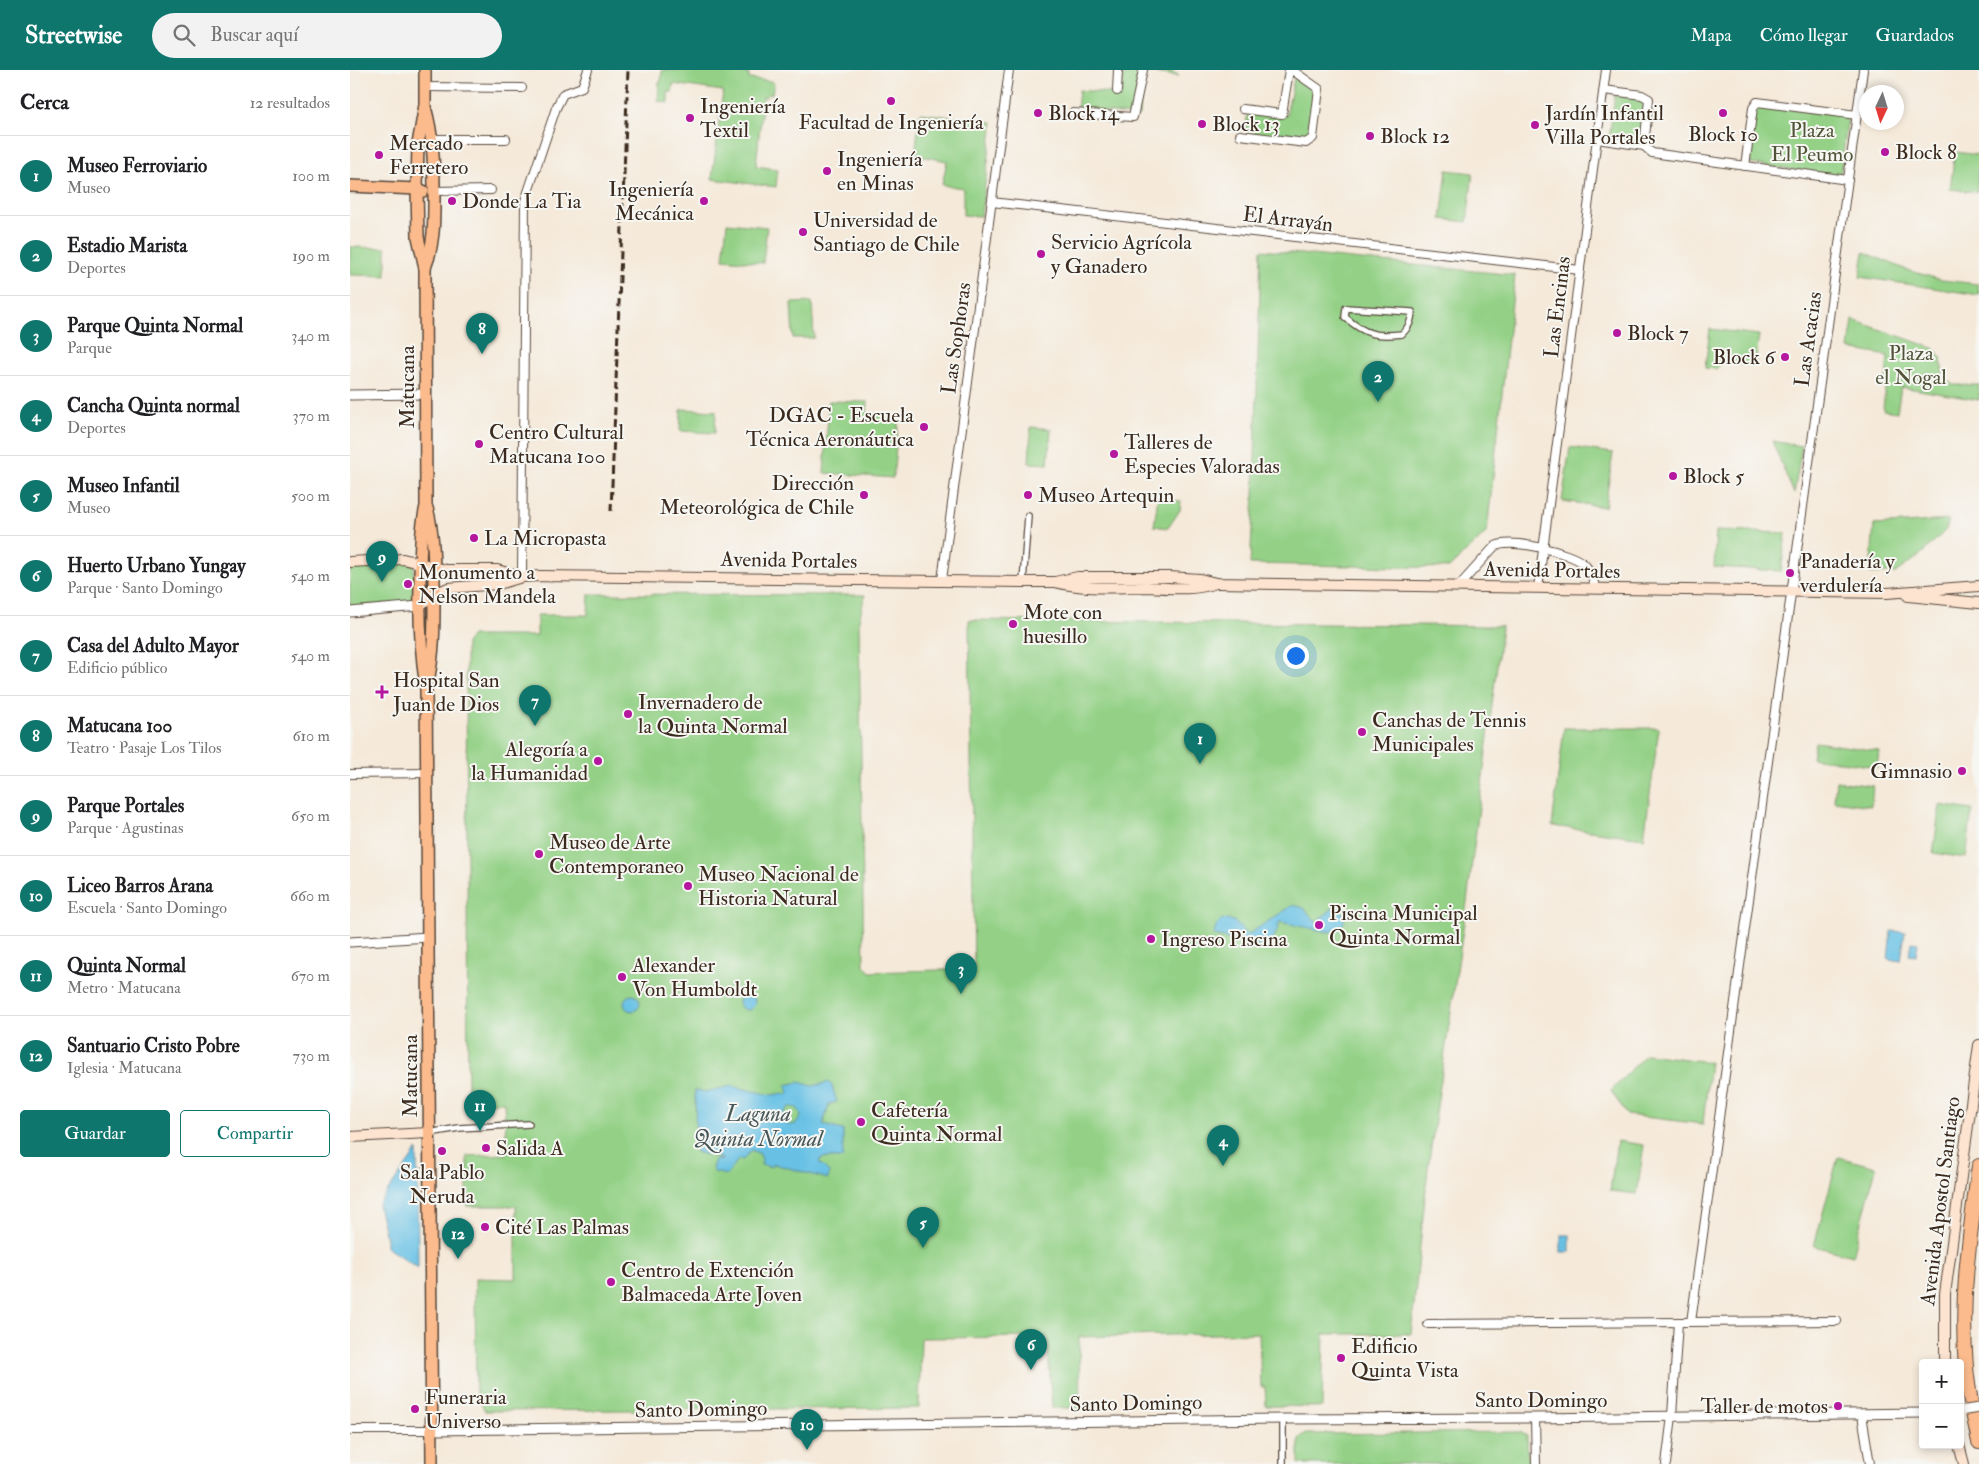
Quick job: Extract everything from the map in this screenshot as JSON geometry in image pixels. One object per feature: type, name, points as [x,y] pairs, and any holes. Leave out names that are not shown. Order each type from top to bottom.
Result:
[{"type":"highway","points":[[1979,1166],[1967,1254],[1964,1303],[1967,1377],[1979,1442]]},
{"type":"main road","name":"Matucana","points":[[425,70],[425,104],[418,144],[417,188],[418,237],[425,268],[426,506],[420,537],[420,636],[426,688],[432,1464]]},
{"type":"main road","name":"Matucana","points":[[425,104],[432,139],[434,197],[433,242],[425,268]]},
{"type":"main road","points":[[350,186],[417,188],[434,197]]},
{"type":"main road","name":"Matucana","points":[[426,506],[432,529],[434,567],[433,649],[426,688]]},
{"type":"main road","name":"Avenida Portales","points":[[350,562],[403,560],[420,562],[446,570],[497,570],[522,577],[1023,582],[1055,582],[1078,577],[1169,577],[1200,579],[1216,583],[1887,593],[1979,586]]},
{"type":"main road","name":"Avenida Portales","points":[[420,606],[434,594],[448,588],[499,584],[522,577]]},
{"type":"main road","name":"Avenida Portales","points":[[1887,593],[1979,603]]},
{"type":"main road","name":"Avenida Apostol Santiago","points":[[1945,1359],[1944,1319],[1947,1278],[1979,1045]]},
{"type":"main road","points":[[350,1137],[429,1133]]},
{"type":"main road","points":[[1960,1449],[1964,1464]]},
{"type":"street","points":[[522,577],[525,201],[556,108],[563,94],[582,87],[588,70]]},
{"type":"street","name":"Las Sophoras","points":[[942,580],[1009,70]]},
{"type":"street","points":[[1117,91],[1118,70]]},
{"type":"street","points":[[1073,113],[1134,116],[1143,70]]},
{"type":"street","points":[[1240,135],[1306,143],[1313,138],[1319,89],[1290,70],[1282,114],[1243,109]]},
{"type":"street","name":"Las Encinas","points":[[1538,588],[1606,70]]},
{"type":"street","name":"Las Acacias","points":[[1691,1322],[1863,70]]},
{"type":"street","points":[[425,87],[522,88]]},
{"type":"street","points":[[1604,90],[1642,95],[1649,100],[1644,146]]},
{"type":"street","points":[[1745,166],[1753,108],[1757,102],[1857,115]]},
{"type":"street","points":[[432,139],[506,139]]},
{"type":"street","points":[[1597,139],[1644,146],[1652,153],[1848,180]]},
{"type":"street","points":[[434,197],[491,190]]},
{"type":"street","name":"El Arrayán","points":[[992,202],[1580,270]]},
{"type":"street","points":[[1346,308],[1412,312],[1408,328],[1402,334],[1386,336],[1372,335],[1345,318],[1346,308]]},
{"type":"street","points":[[350,395],[426,394]]},
{"type":"street","points":[[1023,582],[1028,516]]},
{"type":"street","points":[[1458,587],[1498,544],[1543,548],[1577,559],[1590,572],[1596,589]]},
{"type":"street","points":[[350,612],[420,606]]},
{"type":"street","points":[[350,774],[427,773]]},
{"type":"street","points":[[350,942],[428,937]]},
{"type":"street","points":[[429,1133],[459,1128],[529,1124]]},
{"type":"street","points":[[1428,1324],[1837,1321]]},
{"type":"street","points":[[1666,1464],[1672,1416],[1678,1322]]},
{"type":"street","points":[[1964,1411],[1979,1408]]},
{"type":"street","name":"Santo Domingo","points":[[350,1430],[1283,1418],[1535,1418],[1919,1413]]},
{"type":"street","points":[[1862,1415],[1870,1464]]},
{"type":"street","points":[[1283,1418],[1283,1464]]},
{"type":"street","points":[[1535,1418],[1536,1464]]},
{"type":"green space","points":[[662,70],[724,70],[749,74],[749,79],[774,83],[772,94],[763,97],[756,166],[778,169],[776,187],[712,179],[723,91],[673,84],[672,92],[668,92],[668,103],[658,101]]},
{"type":"green space","points":[[1124,70],[1170,70],[1179,76],[1144,72],[1139,116],[1077,109],[1079,90],[1121,94]]},
{"type":"green space","points":[[1294,78],[1315,91],[1311,134],[1303,140],[1245,132],[1248,111],[1286,116]]},
{"type":"green space","points":[[1615,95],[1642,98],[1648,102],[1642,142],[1609,139]]},
{"type":"green space","name":"Plaza El Peumo","points":[[1761,104],[1848,116],[1840,177],[1752,164],[1749,159],[1755,109]]},
{"type":"green space","points":[[920,113],[993,122],[981,216],[963,215],[963,188],[942,185],[947,161],[915,155]]},
{"type":"green space","points":[[1955,152],[1979,155],[1977,192],[1950,189]]},
{"type":"green space","points":[[1447,170],[1473,173],[1467,222],[1441,219]]},
{"type":"green space","points":[[727,223],[767,227],[763,263],[723,259]]},
{"type":"green space","points":[[350,247],[386,248],[386,276],[350,275]]},
{"type":"green space","points":[[1261,250],[1515,275],[1487,532],[1449,568],[1250,564],[1254,495]]},
{"type":"green space","points":[[1864,252],[1907,270],[1942,280],[1978,284],[1979,295],[1860,277]]},
{"type":"green space","points":[[812,302],[814,338],[793,338],[791,303]]},
{"type":"green space","name":"Plaza el Nogal","points":[[1853,320],[1933,348],[1941,356],[1943,377],[1953,385],[1979,385],[1979,400],[1901,387],[1897,412],[1883,410],[1888,356],[1849,349]]},
{"type":"green space","points":[[1710,329],[1759,335],[1755,366],[1723,362],[1716,369],[1705,368]]},
{"type":"green space","points":[[829,401],[868,402],[867,413],[899,416],[893,478],[824,473]]},
{"type":"green space","points":[[681,409],[716,411],[715,433],[680,431]]},
{"type":"green space","points":[[1031,427],[1051,429],[1048,464],[1029,463]]},
{"type":"green space","points":[[1772,441],[1802,446],[1794,494]]},
{"type":"green space","points":[[1570,447],[1613,453],[1605,507],[1562,501]]},
{"type":"green space","points":[[1158,498],[1181,501],[1180,510],[1168,528],[1154,526]]},
{"type":"green space","points":[[1949,520],[1946,530],[1918,557],[1895,573],[1870,573],[1874,525]]},
{"type":"green space","points":[[1716,531],[1786,533],[1781,571],[1714,567]]},
{"type":"green space","points":[[406,560],[414,565],[415,599],[413,602],[350,607],[350,564]]},
{"type":"green space","points":[[589,594],[865,595],[859,620],[864,965],[870,972],[974,969],[969,620],[1502,626],[1467,902],[1428,1168],[1411,1334],[1324,1334],[1322,1407],[1266,1406],[1265,1387],[1261,1387],[1259,1333],[1079,1337],[1080,1408],[1052,1408],[1047,1337],[921,1338],[919,1408],[485,1411],[476,1395],[475,1278],[516,1279],[516,1206],[467,1206],[467,1156],[507,1154],[504,1102],[468,1103],[466,643],[472,636],[537,636],[537,615],[588,615]]},
{"type":"green space","points":[[1564,728],[1659,728],[1644,838],[1552,826]]},
{"type":"green space","points":[[1815,742],[1879,751],[1877,767],[1812,758]]},
{"type":"green space","points":[[1836,781],[1873,786],[1871,806],[1834,801]]},
{"type":"green space","points":[[1940,805],[1972,810],[1966,858],[1933,853]]},
{"type":"green space","points":[[1646,1054],[1710,1062],[1703,1124],[1627,1115],[1611,1091]]},
{"type":"green space","points":[[1617,1141],[1644,1145],[1637,1194],[1610,1191]]},
{"type":"green space","points":[[1838,1157],[1876,1167],[1853,1256],[1814,1246]]},
{"type":"green space","points":[[1520,1432],[1527,1436],[1528,1464],[1299,1464],[1299,1439],[1304,1434]]},
{"type":"water","name":"Piscina Municipal Quinta Normal","points":[[1293,905],[1304,908],[1316,922],[1337,905],[1343,914],[1344,921],[1342,927],[1339,930],[1328,932],[1280,922],[1273,939],[1264,946],[1213,936],[1216,926],[1222,919],[1234,921],[1247,935]]},
{"type":"water","points":[[1891,931],[1905,932],[1901,961],[1888,959]]},
{"type":"water","points":[[1911,942],[1918,943],[1916,956],[1909,955]]},
{"type":"water","points":[[747,994],[755,1002],[747,1010],[739,1002]]},
{"type":"water","points":[[632,995],[640,1003],[632,1011],[624,1003]]},
{"type":"water","name":"Laguna Quinta Normal","points":[[799,1082],[813,1086],[829,1082],[832,1086],[837,1102],[829,1104],[823,1125],[843,1130],[843,1158],[820,1159],[820,1163],[829,1172],[828,1179],[774,1164],[772,1167],[761,1165],[760,1154],[751,1150],[743,1160],[739,1159],[726,1175],[714,1172],[712,1168],[715,1160],[722,1159],[696,1152],[695,1090],[706,1092],[731,1086],[771,1095],[784,1093],[785,1095],[789,1092],[786,1085]],"holes":[[[789,1107],[799,1110],[801,1117],[796,1124],[788,1125],[783,1120],[783,1114]]]},
{"type":"water","points":[[417,1150],[418,1268],[386,1247],[386,1238],[378,1205]]},
{"type":"water","points":[[1561,1235],[1570,1235],[1570,1252],[1561,1252]]},
{"type":"railway","points":[[611,511],[628,70]]},
{"type":"place","name":"Facultad de Ingeniería","points":[[891,101]]},
{"type":"place","name":"Block 14","points":[[1038,113]]},
{"type":"place","name":"Block 10","points":[[1723,113]]},
{"type":"place","name":"Ingeniería Textil","points":[[690,118]]},
{"type":"place","name":"Block 13","points":[[1202,124]]},
{"type":"place","name":"Jardín Infantil Villa Portales","points":[[1535,125]]},
{"type":"place","name":"Block 12","points":[[1370,136]]},
{"type":"place","name":"Block 8","points":[[1885,152]]},
{"type":"place","name":"Mercado Ferretero","points":[[379,155]]},
{"type":"place","name":"Ingeniería en Minas","points":[[827,171]]},
{"type":"place","name":"Donde La Tia","points":[[452,201]]},
{"type":"place","name":"Ingeniería Mecánica","points":[[704,201]]},
{"type":"place","name":"Universidad de Santiago de Chile","points":[[803,232]]},
{"type":"place","name":"Servicio Agrícola y Ganadero","points":[[1041,254]]},
{"type":"place","name":"Block 7","points":[[1617,333]]},
{"type":"place","name":"Matucana 100","points":[[482,354]]},
{"type":"place","name":"Block 6","points":[[1785,357]]},
{"type":"place","name":"Estadio Marista","points":[[1378,402]]},
{"type":"place","name":"DGAC - Escuela Técnica Aeronáutica","points":[[924,427]]},
{"type":"place","name":"Centro Cultural Matucana 100","points":[[479,444]]},
{"type":"place","name":"Talleres de Especies Valoradas","points":[[1114,454]]},
{"type":"place","name":"Block 5","points":[[1673,476]]},
{"type":"place","name":"Dirección Meteorológica de Chile","points":[[864,495]]},
{"type":"place","name":"Museo Artequin","points":[[1028,495]]},
{"type":"place","name":"La Micropasta","points":[[474,538]]},
{"type":"place","name":"Panadería y verdulería","points":[[1790,573]]},
{"type":"place","name":"Parque Portales","points":[[382,582]]},
{"type":"place","name":"Monumento a Nelson Mandela","points":[[408,584]]},
{"type":"place","name":"Mote con huesillo","points":[[1013,624]]},
{"type":"place","name":"Hospital San Juan de Dios","points":[[382,692]]},
{"type":"place","name":"Invernadero de la Quinta Normal","points":[[628,714]]},
{"type":"place","name":"Casa del Adulto Mayor","points":[[535,726]]},
{"type":"place","name":"Canchas de Tennis Municipales","points":[[1362,732]]},
{"type":"place","name":"Alegoría a la Humanidad","points":[[598,761]]},
{"type":"place","name":"Museo Ferroviario","points":[[1200,764]]},
{"type":"place","name":"Gimnasio","points":[[1962,771]]},
{"type":"place","name":"Museo de Arte Contemporaneo","points":[[539,854]]},
{"type":"place","name":"Museo Nacional de Historia Natural","points":[[688,886]]},
{"type":"place","name":"Piscina Municipal Quinta Normal","points":[[1319,925]]},
{"type":"place","name":"Ingreso Piscina","points":[[1151,939]]},
{"type":"place","name":"Alexander Von Humboldt","points":[[622,977]]},
{"type":"place","name":"Parque Quinta Normal","points":[[961,994]]},
{"type":"place","name":"Cafetería Quinta Normal","points":[[861,1122]]},
{"type":"place","name":"Quinta Normal","points":[[480,1131]]},
{"type":"place","name":"Salida A","points":[[486,1148]]},
{"type":"place","name":"Sala Pablo Neruda","points":[[442,1151]]},
{"type":"place","name":"Cancha Quinta normal","points":[[1223,1166]]},
{"type":"place","name":"Cité Las Palmas","points":[[485,1227]]},
{"type":"place","name":"Museo Infantil","points":[[923,1248]]},
{"type":"place","name":"Santuario Cristo Pobre","points":[[458,1259]]},
{"type":"place","name":"Centro de Extención Balmaceda Arte Joven","points":[[611,1282]]},
{"type":"place","name":"Edificio Quinta Vista","points":[[1341,1358]]},
{"type":"place","name":"Huerto Urbano Yungay","points":[[1031,1370]]},
{"type":"place","name":"Taller de motos","points":[[1838,1406]]},
{"type":"place","name":"Funeraria Universo","points":[[415,1409]]},
{"type":"place","name":"Liceo Barros Arana","points":[[807,1450]]}]
